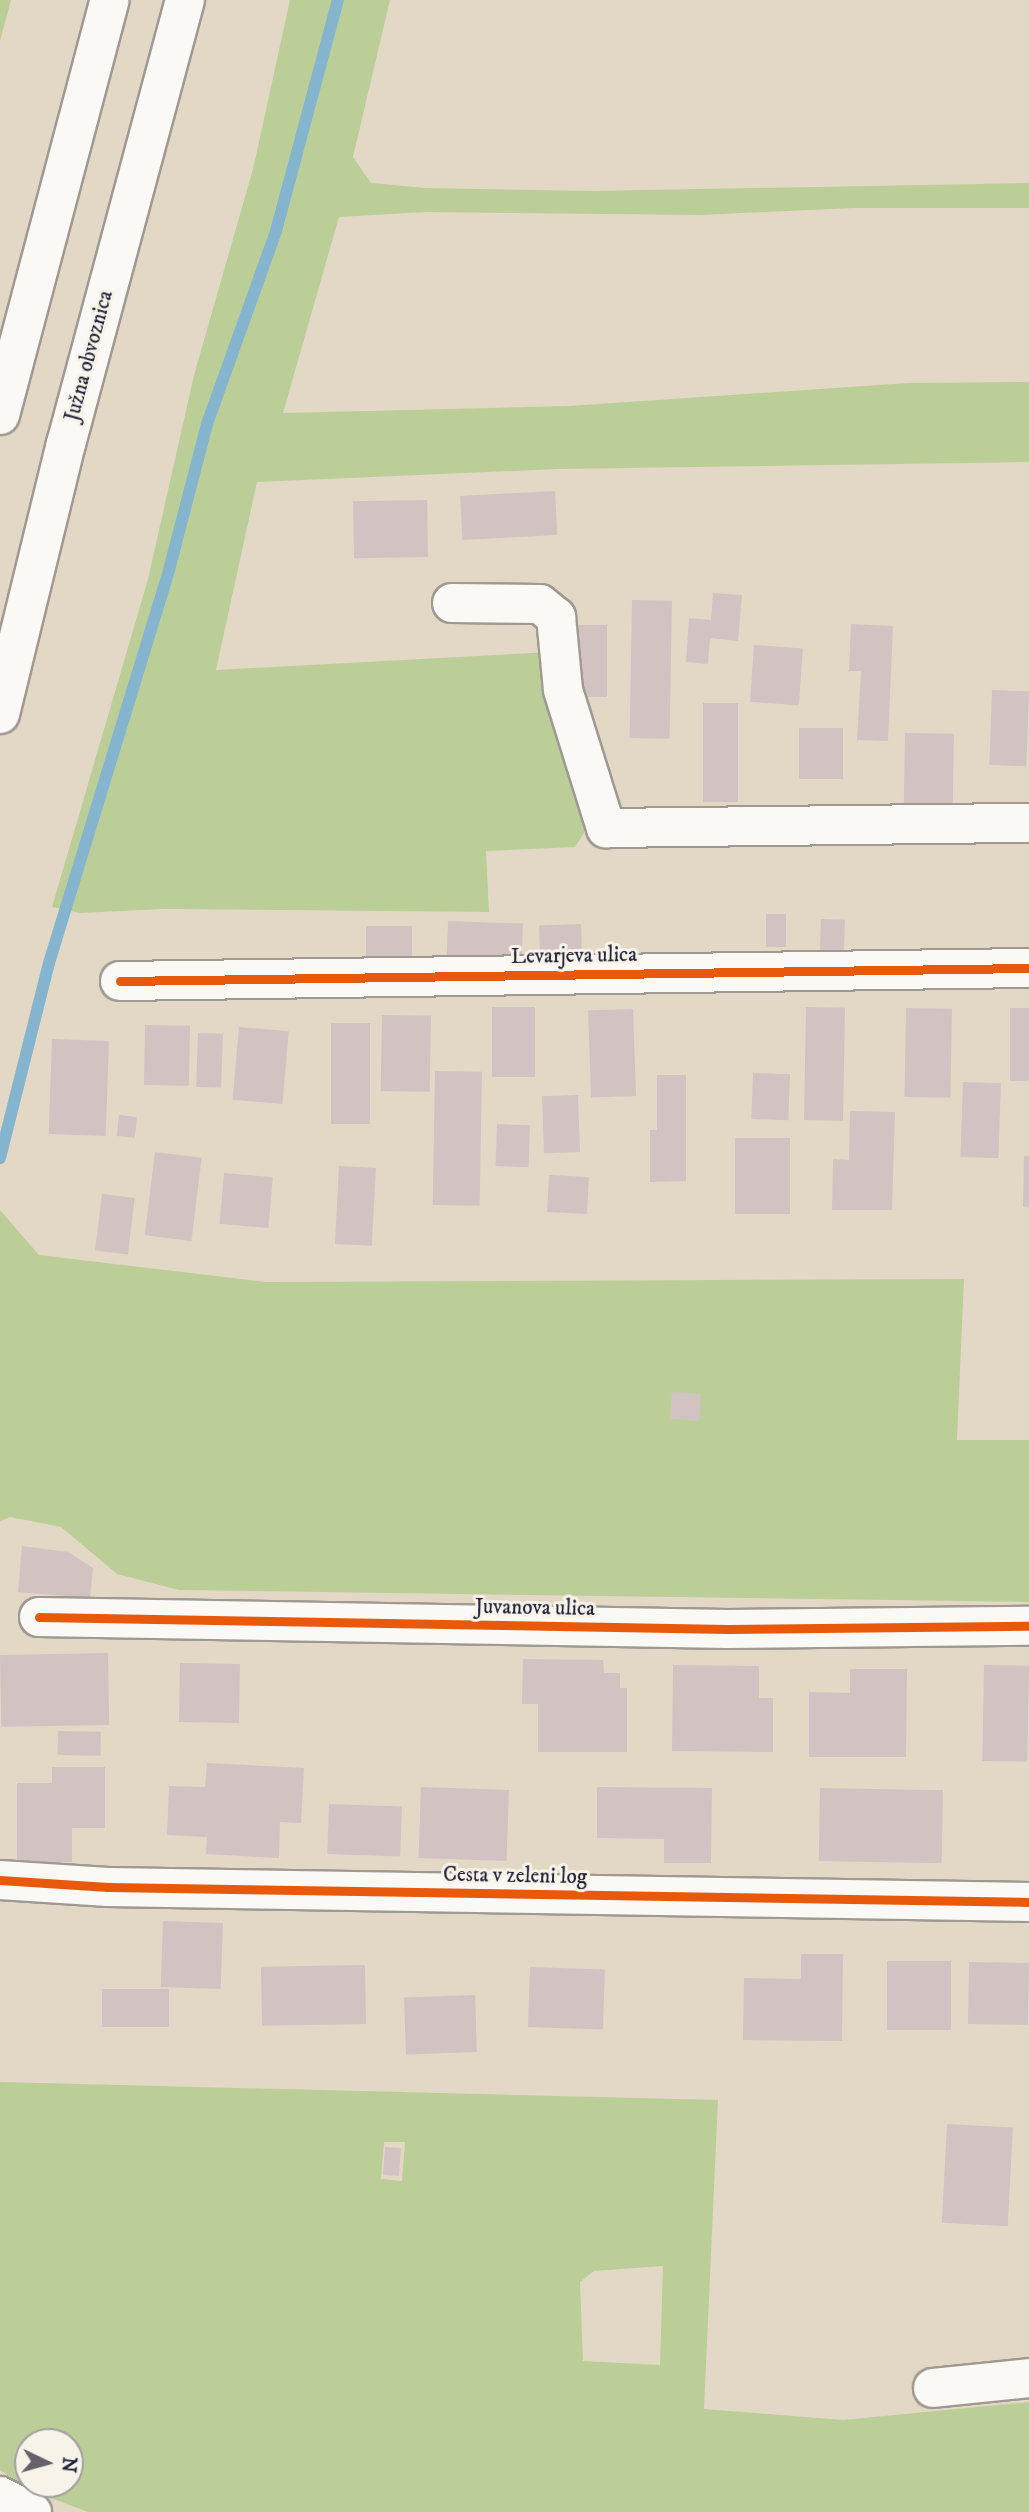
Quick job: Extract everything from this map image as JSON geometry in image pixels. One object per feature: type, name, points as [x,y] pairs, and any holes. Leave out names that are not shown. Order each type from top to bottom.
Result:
[{"type":"main road","points":[[0,415],[110,0]]},
{"type":"main road","name":"Južna obvoznica","points":[[0,714],[66,444],[185,0]]},
{"type":"main road","points":[[452,603],[540,604],[556,617],[563,691],[606,828],[1029,823]]},
{"type":"main road","name":"Levarjeva ulica","points":[[120,981],[1029,968]]},
{"type":"main road","name":"Juvanova ulica","points":[[40,1617],[728,1629],[1029,1626]]},
{"type":"main road","name":"Cesta v zeleni log","points":[[0,1880],[122,1887],[1029,1902]]},
{"type":"main road","points":[[933,2388],[1029,2378]]},
{"type":"main road","points":[[0,2496],[32,2512]]},
{"type":"green space","points":[[0,0],[11,0],[0,41]]},
{"type":"green space","points":[[290,0],[390,0],[353,157],[371,183],[426,188],[593,191],[1029,183],[1029,208],[853,208],[701,215],[426,212],[339,217],[283,413],[569,406],[908,383],[1029,382],[1029,462],[558,469],[257,482],[216,670],[552,652],[557,742],[575,795],[585,808],[584,833],[575,847],[486,851],[489,912],[162,909],[80,913],[52,907],[148,579],[194,375],[253,169]]},
{"type":"green space","points":[[0,1210],[39,1255],[266,1282],[964,1279],[957,1440],[1029,1440],[1029,1602],[179,1590],[117,1574],[61,1527],[10,1517],[0,1521]]},
{"type":"green space","points":[[0,2082],[718,2100],[704,2409],[843,2420],[1029,2402],[1029,2512],[88,2512],[50,2498],[84,2498],[84,2428],[14,2428],[14,2479],[0,2470]],"holes":[[[384,2142],[405,2142],[402,2181],[381,2179]],[[663,2266],[660,2365],[583,2361],[580,2282],[594,2271]]]},
{"type":"building","points":[[555,491],[557,535],[462,540],[460,496]]},
{"type":"building","points":[[427,500],[428,557],[354,558],[353,501]]},
{"type":"building","points":[[713,593],[742,595],[738,641],[710,638],[708,664],[686,662],[689,618],[711,620]]},
{"type":"building","points":[[632,600],[672,601],[670,739],[630,738]]},
{"type":"building","points":[[851,624],[893,626],[888,741],[857,740],[861,671],[849,671]]},
{"type":"building","points":[[577,625],[607,625],[607,697],[577,697]]},
{"type":"building","points":[[754,645],[803,648],[799,705],[750,702]]},
{"type":"building","points":[[992,690],[1029,691],[1026,766],[989,765]]},
{"type":"building","points":[[703,703],[738,703],[738,802],[703,802]]},
{"type":"building","points":[[799,728],[843,728],[843,779],[799,779]]},
{"type":"building","points":[[905,733],[954,734],[953,808],[904,807]]},
{"type":"building","points":[[766,914],[786,914],[786,947],[766,947]]},
{"type":"building","points":[[821,919],[845,920],[844,953],[820,952]]},
{"type":"building","points":[[448,921],[523,924],[522,962],[447,959]]},
{"type":"building","points":[[581,924],[582,961],[540,962],[539,925]]},
{"type":"building","points":[[366,926],[412,926],[412,958],[366,958]]},
{"type":"building","points":[[492,1007],[535,1007],[535,1077],[492,1077]]},
{"type":"building","points":[[806,1007],[845,1008],[843,1121],[804,1120]]},
{"type":"building","points":[[906,1008],[952,1009],[950,1098],[904,1097]]},
{"type":"building","points":[[1010,1008],[1029,1008],[1029,1081],[1010,1081]]},
{"type":"building","points":[[633,1009],[636,1096],[591,1098],[588,1011]]},
{"type":"building","points":[[382,1015],[431,1016],[430,1092],[381,1091]]},
{"type":"building","points":[[331,1023],[370,1023],[370,1124],[331,1124]]},
{"type":"building","points":[[145,1025],[190,1026],[189,1086],[144,1085]]},
{"type":"building","points":[[239,1027],[289,1031],[282,1104],[233,1100]]},
{"type":"building","points":[[198,1033],[223,1034],[221,1088],[196,1087]]},
{"type":"building","points":[[52,1039],[109,1041],[106,1136],[49,1134]]},
{"type":"building","points":[[435,1071],[482,1072],[480,1206],[433,1205]]},
{"type":"building","points":[[753,1073],[790,1074],[788,1120],[751,1119]]},
{"type":"building","points":[[657,1075],[686,1075],[686,1181],[650,1182],[650,1130],[657,1130]]},
{"type":"building","points":[[963,1082],[1001,1083],[998,1158],[960,1157]]},
{"type":"building","points":[[578,1095],[580,1152],[544,1153],[542,1096]]},
{"type":"building","points":[[850,1111],[895,1112],[892,1210],[832,1210],[833,1159],[849,1160]]},
{"type":"building","points":[[119,1115],[137,1117],[135,1138],[117,1136]]},
{"type":"building","points":[[497,1124],[530,1125],[529,1167],[496,1166]]},
{"type":"building","points":[[735,1138],[790,1138],[790,1214],[735,1214]]},
{"type":"building","points":[[155,1152],[202,1158],[191,1241],[145,1235]]},
{"type":"building","points":[[1024,1156],[1029,1156],[1029,1207],[1023,1207]]},
{"type":"building","points":[[339,1166],[376,1168],[372,1246],[335,1244]]},
{"type":"building","points":[[224,1173],[273,1177],[268,1228],[220,1224]]},
{"type":"building","points":[[549,1175],[589,1177],[587,1214],[547,1212]]},
{"type":"building","points":[[102,1194],[135,1198],[128,1255],[95,1251]]},
{"type":"building","points":[[672,1392],[701,1394],[699,1421],[670,1419]]},
{"type":"building","points":[[22,1546],[68,1552],[93,1568],[90,1598],[18,1592]]},
{"type":"building","points":[[108,1653],[109,1725],[1,1727],[0,1655]]},
{"type":"building","points":[[523,1659],[603,1660],[604,1673],[620,1673],[620,1688],[627,1688],[627,1752],[538,1752],[538,1704],[522,1704]]},
{"type":"building","points":[[180,1663],[240,1664],[239,1723],[179,1722]]},
{"type":"building","points":[[673,1665],[759,1666],[759,1698],[773,1698],[773,1752],[672,1751]]},
{"type":"building","points":[[984,1665],[1029,1666],[1027,1762],[982,1761]]},
{"type":"building","points":[[850,1669],[907,1669],[906,1757],[809,1757],[809,1692],[850,1693]]},
{"type":"building","points":[[58,1731],[101,1732],[101,1756],[58,1755]]},
{"type":"building","points":[[207,1763],[304,1768],[301,1823],[280,1822],[279,1858],[206,1854],[207,1837],[167,1835],[169,1786],[205,1787]]},
{"type":"building","points":[[52,1767],[105,1767],[105,1828],[72,1828],[72,1862],[17,1862],[17,1783],[52,1783]]},
{"type":"building","points":[[421,1787],[509,1790],[506,1861],[419,1858]]},
{"type":"building","points":[[597,1787],[712,1788],[711,1863],[664,1863],[664,1839],[597,1838]]},
{"type":"building","points":[[820,1788],[943,1790],[942,1863],[819,1861]]},
{"type":"building","points":[[329,1804],[402,1807],[400,1857],[327,1854]]},
{"type":"building","points":[[163,1921],[223,1923],[221,1989],[161,1987]]},
{"type":"building","points":[[801,1954],[843,1954],[842,2041],[743,2040],[744,1978],[801,1979]]},
{"type":"building","points":[[887,1961],[951,1961],[951,2030],[887,2030]]},
{"type":"building","points":[[969,1962],[1029,1963],[1028,2025],[968,2024]]},
{"type":"building","points":[[365,1965],[366,2024],[262,2026],[261,1967]]},
{"type":"building","points":[[530,1967],[605,1970],[603,2030],[528,2027]]},
{"type":"building","points":[[102,1989],[169,1989],[169,2027],[102,2027]]},
{"type":"building","points":[[475,1995],[477,2052],[406,2054],[404,1997]]},
{"type":"building","points":[[947,2124],[1013,2127],[1008,2226],[942,2223]]},
{"type":"building","points":[[385,2147],[401,2148],[399,2176],[383,2175]]},
{"type":"waterway","points":[[0,1158],[49,963],[169,570],[207,424],[276,231],[338,0]]},
{"type":"cycle path","points":[[120,981],[1029,968]]},
{"type":"cycle path","points":[[39,1617],[728,1629],[1029,1626]]},
{"type":"cycle path","points":[[0,1880],[108,1887],[1029,1902]]}]
